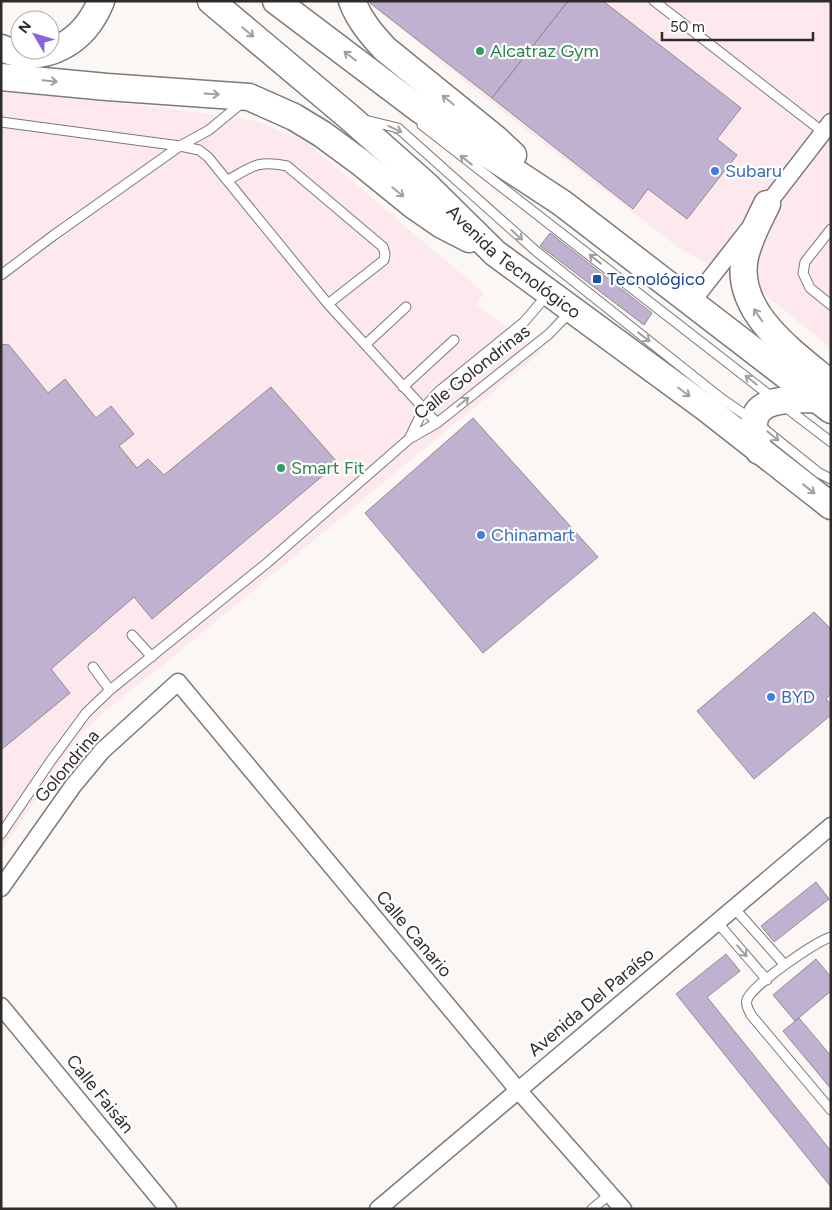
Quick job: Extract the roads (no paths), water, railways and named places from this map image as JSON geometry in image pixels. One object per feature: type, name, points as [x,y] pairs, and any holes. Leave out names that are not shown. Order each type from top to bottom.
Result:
[{"type":"main road","points":[[1,48],[36,55],[60,47],[71,41],[87,27],[97,12],[101,1]]},
{"type":"main road","name":"Avenida Tecnológico","points":[[211,1],[348,116],[426,185],[495,253],[706,408],[831,506]]},
{"type":"main road","points":[[276,1],[419,108],[562,203],[691,303],[826,398]]},
{"type":"main road","points":[[352,1],[358,15],[385,49],[496,139],[562,203]]},
{"type":"main road","points":[[1,77],[249,97],[294,117],[322,134],[413,205],[442,225],[495,253]]},
{"type":"main road","points":[[768,204],[752,233],[744,259],[744,279],[752,306],[767,328],[790,350],[826,398]]},
{"type":"main road","points":[[759,451],[754,421],[759,411],[768,404],[777,401],[826,398]]},
{"type":"street","points":[[691,303],[827,127]]},
{"type":"street","name":"Golondrina","points":[[1,888],[67,793],[102,751],[178,682]]},
{"type":"street","name":"Calle Canario","points":[[178,682],[518,1090],[624,1209]]},
{"type":"street","name":"Avenida Del Paraíso","points":[[378,1209],[831,826]]},
{"type":"street","name":"Calle Faisán","points":[[1,1006],[168,1209]]},
{"type":"lane","points":[[654,1],[827,127]]},
{"type":"lane","points":[[388,86],[404,108]]},
{"type":"lane","points":[[1,275],[180,146],[209,130],[249,97]]},
{"type":"lane","points":[[348,116],[398,128],[537,252],[722,399],[754,421],[819,473],[831,479]]},
{"type":"lane","points":[[1,122],[199,150],[208,157],[228,180],[328,304],[437,423]]},
{"type":"lane","points":[[417,122],[831,442]]},
{"type":"lane","points":[[228,180],[256,164],[269,162],[287,166],[383,247],[384,260],[328,304]]},
{"type":"lane","points":[[831,229],[805,262],[803,273],[810,288],[831,305]]},
{"type":"lane","name":"Calle Golondrinas","points":[[409,440],[424,408],[438,392],[524,322],[550,292]]},
{"type":"lane","points":[[366,344],[406,307]]},
{"type":"lane","name":"Calle Golondrinas","points":[[409,440],[437,423],[549,334],[572,309]]},
{"type":"lane","points":[[403,387],[454,340]]},
{"type":"lane","points":[[1,834],[86,713],[110,690],[267,563],[409,440]]},
{"type":"lane","points":[[132,635],[152,657]]},
{"type":"lane","points":[[93,666],[110,690]]},
{"type":"lane","points":[[734,908],[784,964]]},
{"type":"lane","points":[[717,922],[767,980]]},
{"type":"lane","points":[[831,937],[822,940],[784,964],[748,997],[746,1005],[751,1015],[831,1110]]},
{"type":"lane","points":[[592,1209],[610,1194]]},
{"type":"place","name":"Alcatraz Gym","points":[[480,51]]},
{"type":"place","name":"Subaru","points":[[715,171]]},
{"type":"place","name":"Tecnológico","points":[[597,279]]},
{"type":"place","name":"Smart Fit","points":[[281,468]]},
{"type":"place","name":"Chinamart","points":[[481,535]]},
{"type":"place","name":"BYD","points":[[771,697]]}]
